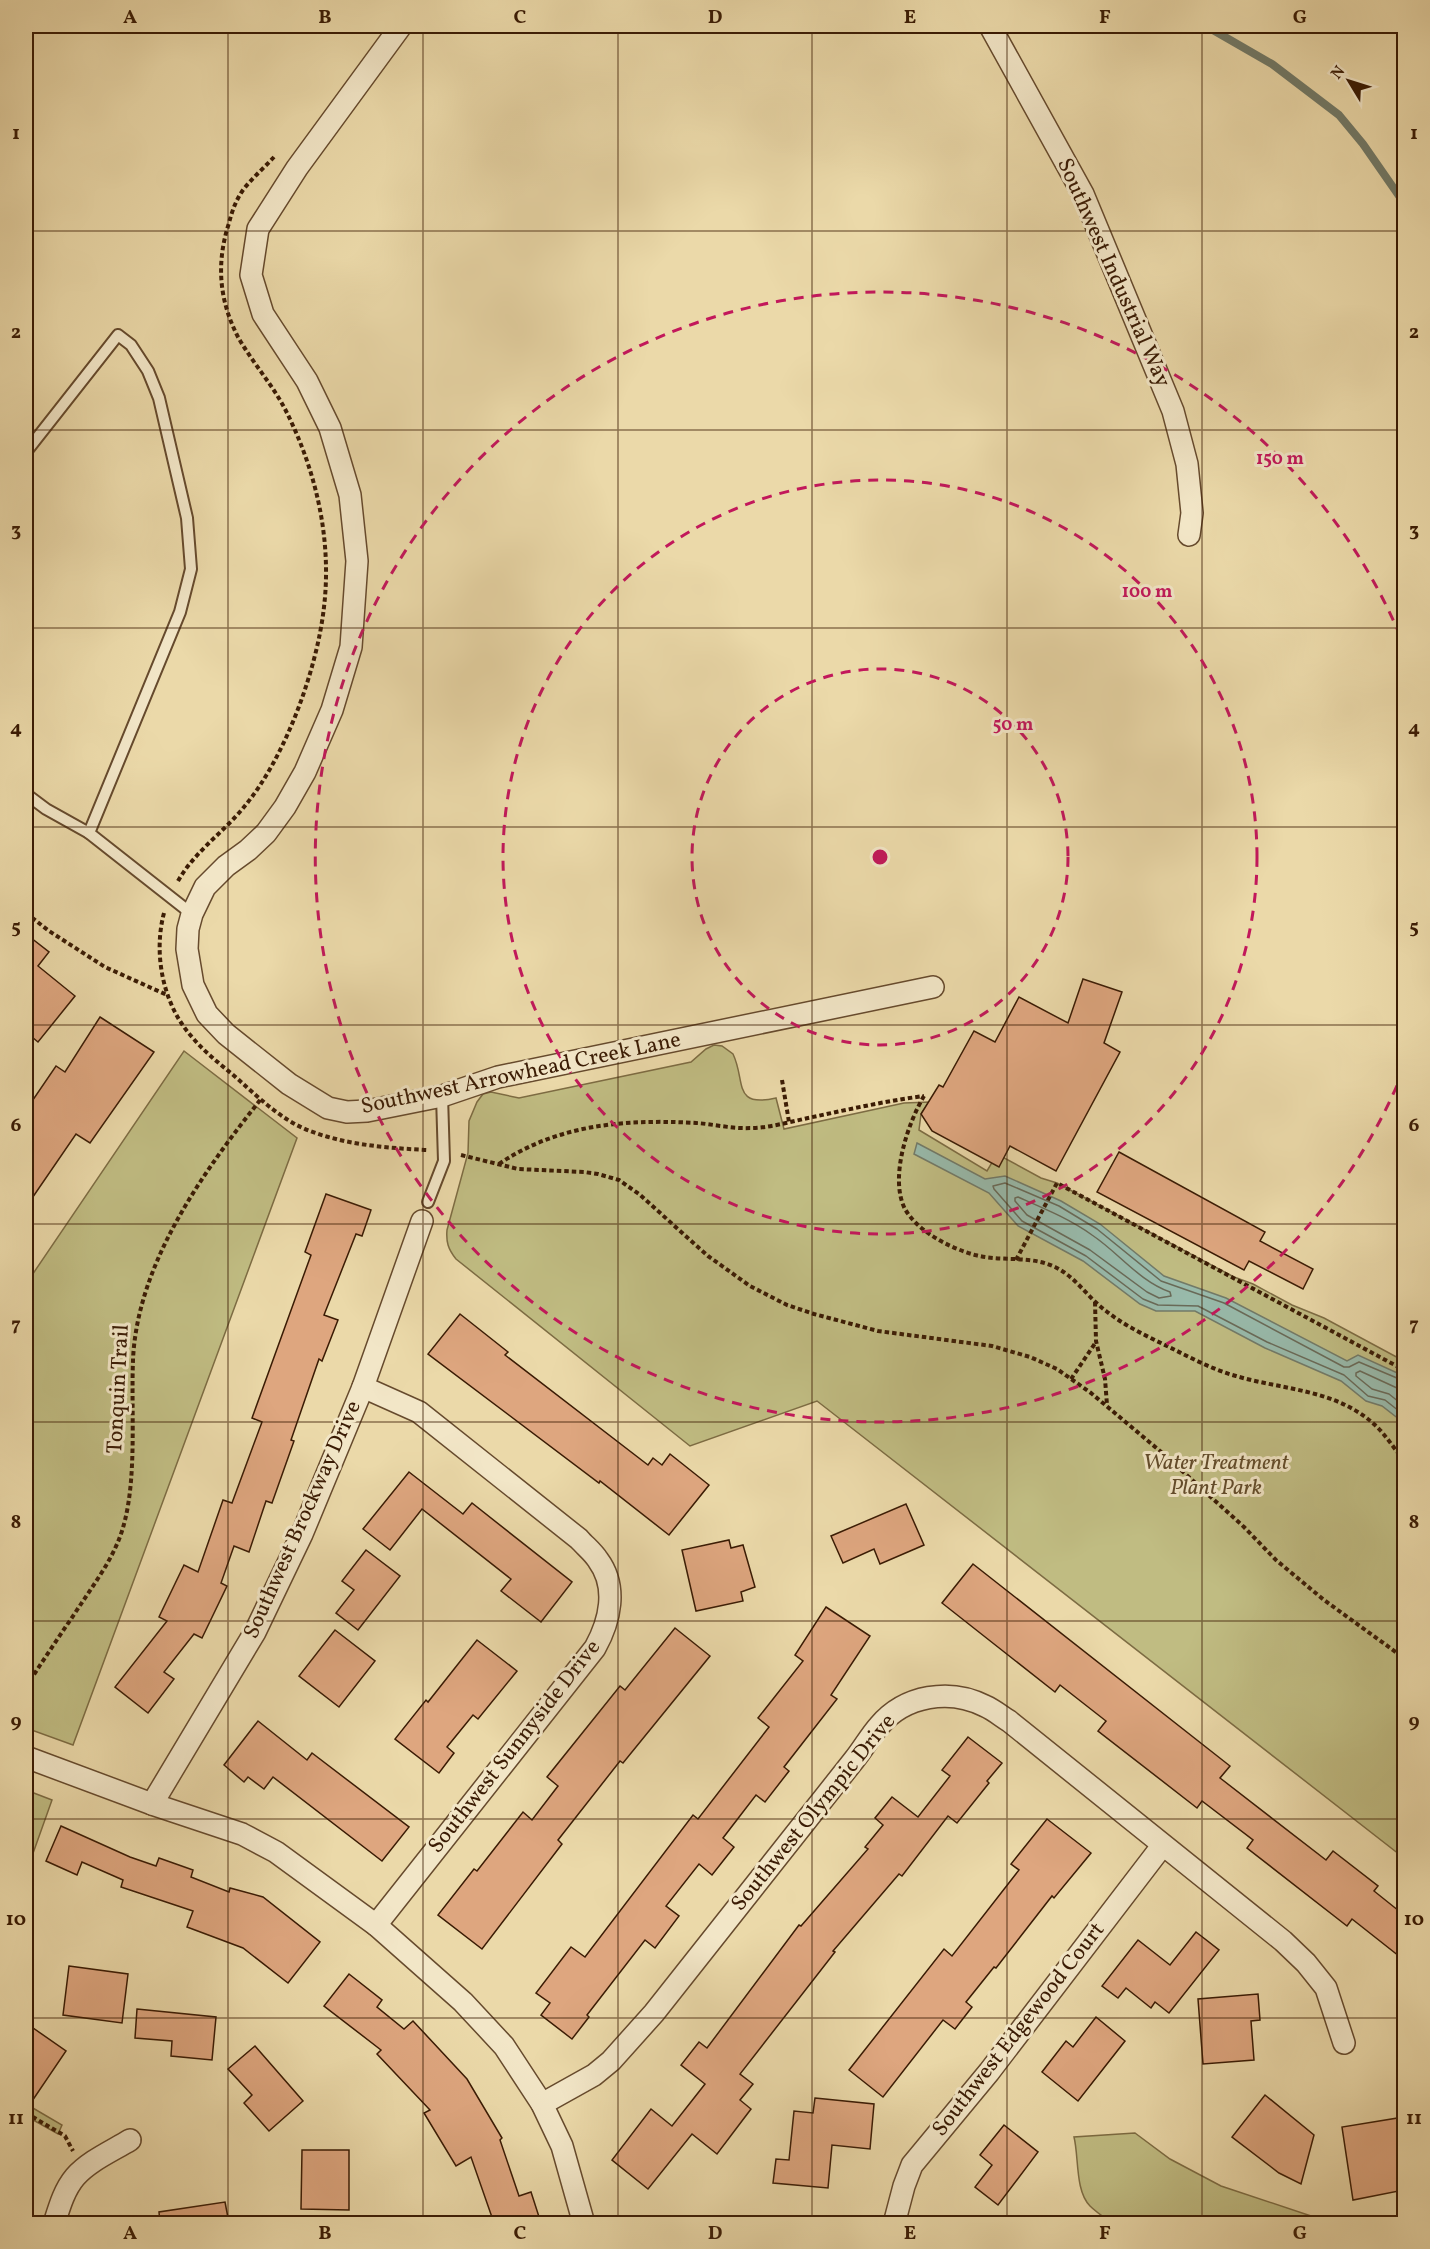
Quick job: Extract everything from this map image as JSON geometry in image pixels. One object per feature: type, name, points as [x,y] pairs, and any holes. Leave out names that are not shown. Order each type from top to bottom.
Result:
[{"type":"street","name":"Southwest Arrowhead Creek Lane","points":[[401,26],[297,168],[258,229],[251,275],[263,314],[307,381],[330,428],[350,495],[357,561],[351,647],[332,710],[305,772],[285,807],[249,850],[226,866],[205,887],[192,914],[187,948],[193,985],[199,1001],[207,1014],[226,1034],[289,1084],[328,1108],[347,1112],[367,1111],[442,1096],[498,1077],[933,987]]},
{"type":"street","name":"Southwest Industrial Way","points":[[990,26],[1083,194],[1173,411],[1187,464],[1192,513],[1189,535]]},
{"type":"street","name":"Southwest Brockway Drive","points":[[152,1804],[255,1632],[302,1534],[363,1387],[425,1211]]},
{"type":"street","name":"Southwest Sunnyside Drive","points":[[363,1387],[418,1412],[579,1539],[599,1560],[609,1581],[610,1606],[606,1628],[595,1648],[376,1925]]},
{"type":"street","name":"Southwest Olympic Drive","points":[[542,2104],[594,2075],[626,2045],[855,1760],[879,1725],[895,1711],[913,1701],[935,1696],[959,1697],[984,1705],[1009,1721],[1282,1941],[1306,1963],[1326,1988],[1344,2043]]},
{"type":"street","points":[[26,1757],[152,1804],[242,1834],[276,1852],[376,1925],[463,2002],[504,2046],[542,2104],[562,2146],[584,2223]]},
{"type":"street","name":"Southwest Edgewood Court","points":[[894,2223],[912,2166],[989,2072],[1162,1846]]},
{"type":"street","points":[[54,2223],[74,2178],[83,2169],[130,2140]]},
{"type":"lane","points":[[26,452],[118,335],[131,345],[148,371],[159,398],[187,518],[191,569],[180,612],[89,833]]},
{"type":"lane","points":[[26,794],[46,809],[89,833],[192,914]]},
{"type":"lane","points":[[425,1211],[444,1161],[442,1096]]},
{"type":"path","points":[[167,995],[159,949],[163,915],[170,896],[192,860],[245,807],[270,769],[295,714],[320,635],[326,584],[326,559],[324,532],[314,485],[299,439],[284,408],[239,338],[231,321],[222,293],[220,277],[222,247],[239,196],[279,152]]},
{"type":"path","points":[[26,912],[49,931],[105,968],[186,1003],[199,1001]]},
{"type":"path","points":[[782,1080],[789,1122]]},
{"type":"path","points":[[499,1164],[538,1141],[595,1126],[633,1122],[697,1123],[749,1129],[924,1096],[916,1110],[903,1148],[900,1183],[904,1208],[922,1228],[948,1244],[975,1255],[1016,1260],[1031,1259],[1057,1267],[1077,1282],[1095,1302],[1131,1327],[1194,1360],[1236,1376],[1301,1389],[1338,1402],[1375,1424],[1404,1460]]},
{"type":"path","name":"Tonquin Trail","points":[[26,1687],[112,1555],[124,1523],[131,1465],[135,1341],[142,1302],[150,1280],[191,1198],[217,1157],[261,1099]]},
{"type":"path","points":[[467,1156],[518,1169],[598,1174],[619,1180],[639,1194],[708,1256],[750,1286],[788,1305],[848,1325],[992,1346],[1030,1357],[1057,1369],[1107,1406],[1244,1527],[1276,1560],[1324,1600],[1404,1658]]},
{"type":"path","points":[[1016,1260],[1057,1183],[1404,1370]]},
{"type":"path","points":[[1095,1302],[1096,1341],[1105,1379],[1107,1406]]},
{"type":"path","points":[[1071,1379],[1096,1341]]},
{"type":"path","points":[[26,2113],[65,2136],[83,2169]]},
{"type":"green space","name":"Water Treatment Plant Park","points":[[714,1045],[722,1046],[733,1054],[746,1096],[762,1100],[776,1098],[784,1129],[904,1103],[929,1102],[921,1114],[919,1130],[987,1171],[997,1154],[1041,1178],[1057,1183],[1234,1277],[1324,1318],[1404,1361],[1404,1858],[817,1401],[690,1446],[456,1259],[448,1245],[447,1230],[468,1153],[469,1121],[483,1094],[491,1092],[519,1098],[691,1062]]},
{"type":"green space","points":[[184,1051],[297,1138],[73,1745],[26,1728],[26,1284]]},
{"type":"green space","points":[[26,1790],[52,1800],[26,1873]]},
{"type":"green space","points":[[26,2104],[62,2125],[58,2134],[26,2116]]},
{"type":"green space","points":[[1135,2133],[1170,2159],[1221,2186],[1332,2223],[1112,2223],[1085,2200],[1080,2183],[1074,2137]]},
{"type":"water","points":[[917,1143],[985,1179],[1005,1176],[1061,1201],[1100,1224],[1164,1276],[1226,1298],[1347,1361],[1358,1355],[1404,1376],[1404,1423],[1382,1406],[1366,1401],[1341,1381],[1265,1348],[1195,1311],[1156,1311],[1140,1304],[1083,1261],[1018,1226],[989,1193],[914,1154]]},
{"type":"building","points":[[26,934],[49,952],[38,966],[75,996],[38,1042],[26,1032]]},
{"type":"building","points":[[1083,979],[1122,992],[1104,1043],[1120,1052],[1056,1171],[1010,1146],[999,1167],[932,1131],[921,1114],[939,1085],[943,1087],[974,1031],[995,1042],[1019,997],[1068,1023]]},
{"type":"building","points":[[100,1017],[154,1052],[90,1143],[76,1134],[26,1207],[26,1110],[56,1066],[65,1072]]},
{"type":"building","points":[[1119,1152],[1265,1232],[1260,1241],[1313,1269],[1303,1289],[1249,1261],[1244,1270],[1097,1192]]},
{"type":"building","points":[[326,1194],[371,1210],[362,1236],[356,1234],[324,1315],[338,1320],[322,1361],[319,1359],[272,1503],[266,1501],[249,1552],[234,1546],[221,1583],[227,1586],[202,1638],[194,1634],[164,1672],[174,1679],[148,1713],[115,1687],[167,1621],[159,1617],[184,1565],[198,1572],[223,1500],[232,1503],[262,1422],[252,1418],[311,1255],[305,1252]]},
{"type":"building","points":[[460,1314],[508,1352],[505,1355],[648,1465],[653,1458],[662,1465],[670,1454],[709,1485],[669,1535],[428,1354]]},
{"type":"building","points":[[409,1472],[463,1514],[472,1503],[572,1582],[541,1622],[501,1591],[511,1579],[422,1509],[390,1550],[363,1529]]},
{"type":"building","points":[[906,1504],[924,1545],[880,1564],[874,1549],[843,1563],[831,1536]]},
{"type":"building","points":[[729,1540],[731,1548],[743,1545],[755,1587],[741,1592],[743,1601],[696,1611],[682,1550]]},
{"type":"building","points":[[366,1550],[400,1576],[358,1630],[336,1613],[354,1590],[342,1581]]},
{"type":"building","points":[[973,1564],[1230,1766],[1220,1778],[1326,1860],[1333,1851],[1378,1886],[1374,1891],[1404,1915],[1404,1960],[1352,1919],[1347,1926],[1247,1848],[1253,1840],[1202,1801],[1197,1808],[1098,1731],[1106,1721],[1060,1685],[1055,1692],[942,1603]]},
{"type":"building","points":[[826,1607],[870,1636],[831,1695],[837,1699],[784,1767],[789,1771],[765,1802],[756,1795],[723,1838],[734,1847],[712,1875],[699,1864],[666,1906],[679,1916],[655,1948],[645,1940],[587,2015],[589,2017],[572,2039],[541,2015],[550,2003],[536,1993],[571,1947],[585,1957],[693,1815],[698,1819],[769,1727],[758,1718],[803,1661],[795,1655]]},
{"type":"building","points":[[675,1628],[710,1656],[623,1763],[620,1761],[558,1840],[562,1844],[482,1949],[438,1915],[474,1869],[477,1871],[523,1812],[532,1820],[558,1786],[547,1777],[620,1686],[625,1690]]},
{"type":"building","points":[[335,1630],[375,1661],[339,1707],[299,1676]]},
{"type":"building","points":[[477,1640],[517,1671],[478,1719],[473,1715],[447,1747],[454,1753],[439,1773],[395,1739],[426,1700],[428,1702]]},
{"type":"building","points":[[258,1721],[307,1760],[312,1753],[409,1827],[382,1861],[273,1777],[264,1789],[248,1777],[244,1782],[224,1765]]},
{"type":"building","points":[[968,1737],[1002,1763],[987,1781],[989,1783],[957,1823],[948,1816],[902,1876],[899,1874],[833,1951],[835,1952],[740,2074],[753,2084],[740,2100],[751,2109],[717,2154],[692,2134],[648,2189],[612,2160],[651,2109],[672,2126],[705,2084],[681,2065],[699,2042],[707,2048],[799,1925],[801,1926],[868,1849],[865,1847],[883,1825],[875,1818],[892,1797],[918,1817],[950,1776],[942,1770]]},
{"type":"building","points":[[1047,1819],[1091,1853],[1054,1898],[1052,1896],[996,1968],[994,1967],[966,2002],[972,2007],[955,2029],[943,2020],[883,2097],[849,2070],[944,1949],[952,1956],[1019,1870],[1011,1864]]},
{"type":"building","points":[[61,1826],[156,1866],[159,1858],[193,1870],[191,1877],[229,1892],[230,1888],[263,1897],[320,1942],[288,1983],[243,1948],[187,1927],[193,1911],[121,1887],[123,1880],[82,1862],[77,1875],[46,1861]]},
{"type":"building","points":[[1196,1932],[1219,1950],[1169,2013],[1155,2002],[1151,2008],[1126,1988],[1118,1998],[1102,1986],[1138,1940],[1170,1965]]},
{"type":"building","points":[[69,1966],[128,1974],[122,2023],[63,2015]]},
{"type":"building","points":[[349,1974],[382,2000],[377,2007],[404,2029],[413,2021],[467,2079],[502,2138],[500,2140],[519,2196],[531,2192],[541,2223],[494,2223],[471,2157],[456,2166],[424,2113],[430,2110],[377,2054],[381,2050],[324,2006]]},
{"type":"building","points":[[1258,1994],[1260,2020],[1251,2021],[1254,2060],[1203,2064],[1198,1999]]},
{"type":"building","points":[[137,2009],[216,2017],[212,2060],[171,2056],[172,2041],[135,2038]]},
{"type":"building","points":[[1096,2017],[1125,2041],[1078,2101],[1042,2072],[1066,2041],[1073,2047]]},
{"type":"building","points":[[26,2023],[66,2051],[26,2110]]},
{"type":"building","points":[[255,2046],[303,2101],[269,2131],[244,2103],[252,2095],[228,2069]]},
{"type":"building","points":[[1265,2095],[1314,2135],[1301,2184],[1279,2173],[1232,2137]]},
{"type":"building","points":[[815,2098],[874,2104],[870,2149],[832,2145],[828,2188],[773,2183],[776,2159],[789,2160],[794,2111],[813,2113]]},
{"type":"building","points":[[1404,2117],[1404,2190],[1353,2200],[1342,2127]]},
{"type":"building","points":[[1004,2125],[1038,2152],[998,2205],[975,2187],[992,2165],[980,2155]]},
{"type":"building","points":[[302,2150],[349,2150],[349,2210],[301,2209]]},
{"type":"building","points":[[225,2202],[229,2223],[160,2223],[159,2212]]},
{"type":"waterway","points":[[1206,26],[1272,64],[1339,115],[1363,144],[1404,203]]}]
